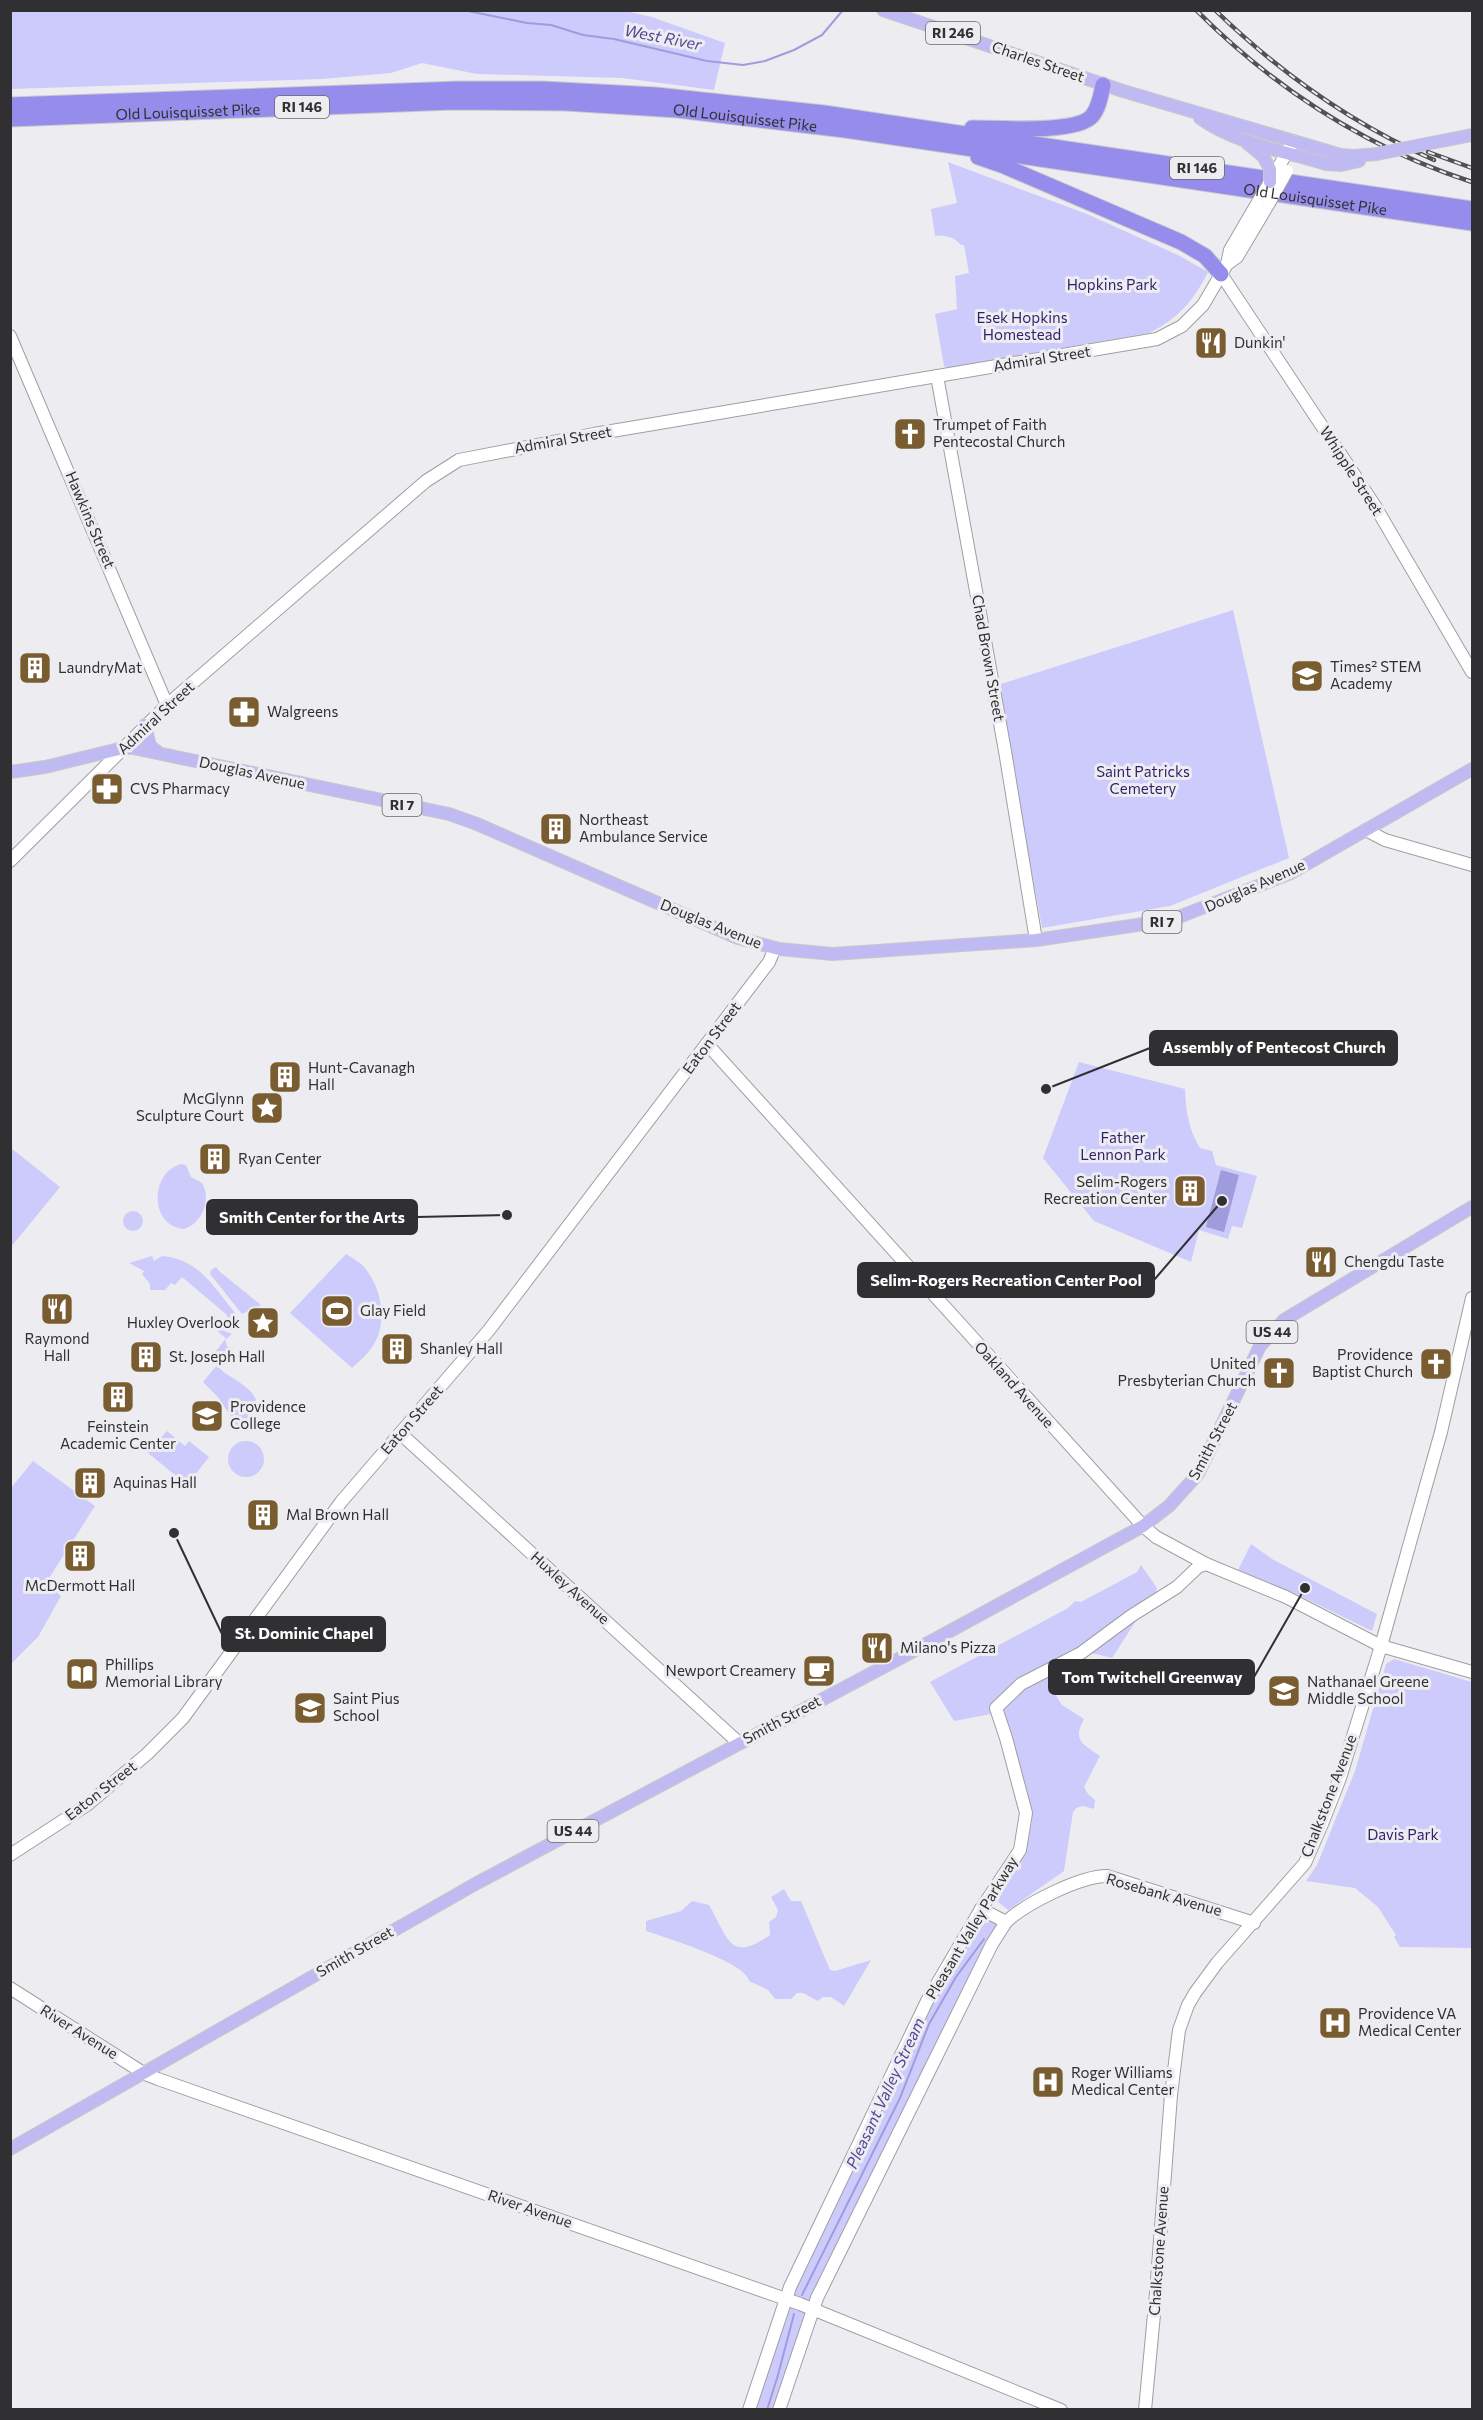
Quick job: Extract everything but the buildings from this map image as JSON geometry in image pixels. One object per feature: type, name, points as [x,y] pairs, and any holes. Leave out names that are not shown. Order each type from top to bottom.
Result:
[{"type":"highway","points":[[923,135],[1074,125],[1092,116],[1103,85]]},
{"type":"highway","name":"Old Louisquisset Pike","points":[[10,105],[429,89],[571,90],[730,102],[1473,223]]},
{"type":"highway","name":"Old Louisquisset Pike","points":[[10,119],[396,104],[537,102],[631,107],[923,135],[1473,209]]},
{"type":"highway","points":[[923,135],[999,164],[1181,242],[1224,269]]},
{"type":"main road","name":"Charles Street","points":[[883,10],[1295,148]]},
{"type":"main road","name":"Charles Street","points":[[1193,113],[1216,128],[1238,138],[1345,156],[1377,154],[1473,135]]},
{"type":"main road","points":[[1238,138],[1260,154],[1276,173]]},
{"type":"main road","points":[[146,725],[150,746],[159,753]]},
{"type":"main road","name":"Douglas Avenue","points":[[10,772],[45,767],[123,748],[159,753],[461,818],[738,938],[775,948],[833,954],[1036,940],[1151,924],[1181,917],[1291,873],[1473,770]]},
{"type":"main road","name":"Smith Street","points":[[10,2149],[477,1883],[1143,1526],[1169,1506],[1198,1474],[1260,1346],[1274,1329],[1322,1297],[1473,1208]]},
{"type":"street","name":"Admiral Street","points":[[10,861],[167,705],[426,481],[459,460],[594,434],[1161,338],[1174,332],[1193,317],[1224,269],[1230,250],[1263,203],[1276,173],[1295,148]]},
{"type":"street","name":"Admiral Street","points":[[1263,203],[1276,173]]},
{"type":"street","name":"Whipple Street","points":[[1224,269],[1375,506],[1473,672]]},
{"type":"street","name":"Hawkins Street","points":[[10,336],[167,705]]},
{"type":"street","name":"Chad Brown Street","points":[[938,376],[1005,751],[1036,940]]},
{"type":"street","points":[[1366,830],[1385,840],[1473,865]]},
{"type":"street","name":"Eaton Street","points":[[10,1855],[87,1805],[178,1724],[341,1502],[494,1323],[770,962],[775,948]]},
{"type":"street","name":"Oakland Avenue","points":[[707,1044],[1143,1526],[1156,1537],[1206,1564],[1286,1597],[1381,1646],[1473,1672]]},
{"type":"street","name":"Chalkstone Avenue","points":[[1145,2409],[1171,2095],[1179,2030],[1188,2005],[1217,1963],[1305,1863],[1340,1778],[1381,1646],[1441,1432],[1473,1298]]},
{"type":"street","name":"Huxley Avenue","points":[[401,1434],[739,1743]]},
{"type":"street","name":"Pleasant Valley Parkway","points":[[749,2409],[785,2300],[927,2001],[981,1909],[1020,1850],[1026,1813],[996,1708],[1021,1684],[1081,1653],[1131,1616],[1177,1587],[1198,1567],[1206,1564]]},
{"type":"street","name":"Rosebank Avenue","points":[[1006,1922],[1016,1913],[1075,1882],[1097,1876],[1128,1882],[1254,1923]]},
{"type":"street","points":[[981,1909],[1006,1922]]},
{"type":"street","name":"Pleasant Valley Parkway","points":[[779,2409],[813,2309],[912,2103],[992,1944],[1006,1922]]},
{"type":"street","name":"River Avenue","points":[[10,1988],[145,2073],[813,2309],[1061,2409]]},
{"type":"green space","points":[[11,11],[625,11],[652,17],[725,43],[714,90],[622,78],[477,74],[422,63],[391,73],[322,79],[11,89]]},
{"type":"green space","name":"Hopkins Park","points":[[948,162],[1087,214],[1178,255],[1208,272],[1184,308],[1168,322],[1149,333],[947,368],[944,366],[935,314],[957,309],[955,276],[969,273],[964,245],[949,237],[935,236],[931,209],[957,203]]},
{"type":"green space","name":"Saint Patricks Cemetery","points":[[1233,610],[1289,858],[1170,906],[1042,928],[998,685]]},
{"type":"green space","name":"Father Lennon Park","points":[[1079,1062],[1185,1089],[1188,1119],[1200,1148],[1212,1151],[1216,1165],[1257,1176],[1242,1228],[1232,1226],[1228,1239],[1199,1230],[1191,1262],[1094,1221],[1043,1158]]},
{"type":"green space","points":[[11,1148],[60,1187],[11,1247]]},
{"type":"green space","points":[[181,1164],[186,1165],[191,1177],[202,1183],[206,1196],[204,1210],[196,1222],[184,1229],[173,1226],[164,1219],[159,1209],[158,1198],[163,1177],[171,1169]]},
{"type":"green space","points":[[129,1211],[137,1211],[143,1217],[143,1225],[137,1231],[129,1231],[123,1225],[123,1217]]},
{"type":"green space","name":"Glay Field","points":[[346,1254],[363,1266],[371,1277],[381,1309],[379,1331],[375,1342],[366,1355],[352,1368],[290,1313]]},
{"type":"green space","points":[[152,1256],[154,1261],[162,1256],[187,1263],[205,1276],[236,1314],[233,1328],[228,1331],[222,1328],[227,1315],[182,1277],[175,1285],[171,1283],[165,1290],[150,1290],[150,1284],[142,1274],[144,1271],[129,1263]]},
{"type":"green space","points":[[216,1267],[261,1305],[242,1314],[210,1274],[211,1270]]},
{"type":"green space","points":[[219,1329],[232,1334],[225,1340],[227,1346],[232,1349],[228,1354],[222,1351],[217,1352],[214,1361],[210,1359],[226,1338],[217,1331]]},
{"type":"green space","points":[[217,1365],[253,1394],[256,1406],[248,1423],[253,1432],[237,1426],[218,1397],[203,1382]]},
{"type":"green space","points":[[167,1431],[185,1446],[189,1441],[209,1457],[187,1485],[147,1452]]},
{"type":"green space","points":[[246,1441],[258,1447],[264,1459],[258,1471],[246,1477],[234,1471],[228,1459],[234,1447]]},
{"type":"green space","points":[[33,1461],[95,1506],[46,1583],[61,1596],[38,1637],[11,1664],[11,1488]]},
{"type":"green space","points":[[1251,1544],[1272,1559],[1377,1614],[1372,1631],[1294,1593],[1237,1572]]},
{"type":"green space","points":[[1141,1565],[1157,1588],[1156,1591],[1160,1597],[1145,1607],[1112,1658],[1083,1651],[1060,1663],[1048,1683],[1062,1705],[1084,1719],[1079,1737],[1084,1745],[1100,1756],[1084,1787],[1095,1800],[1094,1809],[1083,1806],[1076,1808],[1073,1812],[1064,1871],[1008,1910],[998,1902],[1014,1864],[1025,1855],[1032,1821],[1026,1817],[997,1713],[954,1721],[930,1682],[1068,1608],[1075,1601],[1081,1602],[1137,1572]]},
{"type":"green space","name":"Davis Park","points":[[1394,1659],[1472,1682],[1472,1948],[1400,1947],[1394,1937],[1396,1935],[1378,1907],[1355,1888],[1306,1881],[1317,1865],[1355,1771],[1386,1664]]},
{"type":"green space","points":[[784,1889],[791,1901],[801,1901],[830,1970],[835,1971],[871,1960],[844,2006],[831,1997],[823,1997],[818,2001],[803,1993],[797,1993],[791,1999],[775,1999],[768,1990],[749,1981],[734,1966],[720,1958],[646,1931],[646,1921],[681,1911],[692,1901],[709,1905],[726,1937],[738,1947],[746,1947],[770,1935],[769,1922],[776,1917],[778,1910],[771,1897]]},
{"type":"green space","points":[[981,1909],[1002,1928],[813,2309],[778,2409],[748,2410],[785,2300]]},
{"type":"shaded area","points":[[1221,1170],[1239,1175],[1224,1232],[1206,1227]]},
{"type":"waterway","name":"West River","points":[[463,10],[527,23],[551,25],[583,35],[614,39],[707,61],[743,65],[765,61],[794,50],[822,35],[843,10]]},
{"type":"waterway","name":"Pleasant Valley Stream","points":[[802,2295],[900,2098],[929,2024],[956,1977],[984,1939]]},
{"type":"waterway","name":"Pleasant Valley Stream","points":[[767,2410],[794,2314]]},
{"type":"railway","points":[[1196,10],[1258,65],[1324,113],[1395,152],[1472,182]]},
{"type":"railway","points":[[1215,10],[1265,55],[1318,95],[1374,130],[1434,160]]},
{"type":"railway","points":[[1428,152],[1472,168]]},
{"type":"place","name":"Dunkin'","points":[[1211,343]]},
{"type":"place","name":"Trumpet of Faith Pentecostal Church","points":[[910,434]]},
{"type":"place","name":"LaundryMat","points":[[35,668]]},
{"type":"place","name":"Times² STEM Academy","points":[[1307,676]]},
{"type":"place","name":"Walgreens","points":[[244,712]]},
{"type":"place","name":"CVS Pharmacy","points":[[107,789]]},
{"type":"place","name":"Northeast Ambulance Service","points":[[556,829]]},
{"type":"place","name":"Hunt-Cavanagh Hall","points":[[285,1077]]},
{"type":"place","name":"Assembly of Pentecost Church","points":[[1046,1089]]},
{"type":"place","name":"McGlynn Sculpture Court","points":[[267,1108]]},
{"type":"place","name":"Ryan Center","points":[[215,1159]]},
{"type":"place","name":"Selim-Rogers Recreation Center","points":[[1190,1191]]},
{"type":"place","name":"Selim-Rogers Recreation Center Pool","points":[[1222,1201]]},
{"type":"place","name":"Smith Center for the Arts","points":[[507,1215]]},
{"type":"place","name":"Chengdu Taste","points":[[1321,1262]]},
{"type":"place","name":"Raymond Hall","points":[[57,1309]]},
{"type":"place","name":"Glay Field","points":[[337,1311]]},
{"type":"place","name":"Huxley Overlook","points":[[263,1323]]},
{"type":"place","name":"Shanley Hall","points":[[397,1349]]},
{"type":"place","name":"St. Joseph Hall","points":[[146,1357]]},
{"type":"place","name":"Providence Baptist Church","points":[[1436,1364]]},
{"type":"place","name":"United Presbyterian Church","points":[[1279,1373]]},
{"type":"place","name":"Feinstein Academic Center","points":[[118,1397]]},
{"type":"place","name":"Providence College","points":[[207,1416]]},
{"type":"place","name":"Aquinas Hall","points":[[90,1483]]},
{"type":"place","name":"Mal Brown Hall","points":[[263,1515]]},
{"type":"place","name":"St. Dominic Chapel","points":[[174,1533]]},
{"type":"place","name":"McDermott Hall","points":[[80,1556]]},
{"type":"place","name":"Tom Twitchell Greenway","points":[[1305,1588]]},
{"type":"place","name":"Milano's Pizza","points":[[877,1648]]},
{"type":"place","name":"Newport Creamery","points":[[819,1671]]},
{"type":"place","name":"Phillips Memorial Library","points":[[82,1674]]},
{"type":"place","name":"Nathanael Greene Middle School","points":[[1284,1691]]},
{"type":"place","name":"Saint Pius School","points":[[310,1708]]},
{"type":"place","name":"Providence VA Medical Center","points":[[1335,2023]]},
{"type":"place","name":"Roger Williams Medical Center","points":[[1048,2082]]},
{"type":"park label","name":"Esek Hopkins Homestead","points":[[1022,326]]}]
